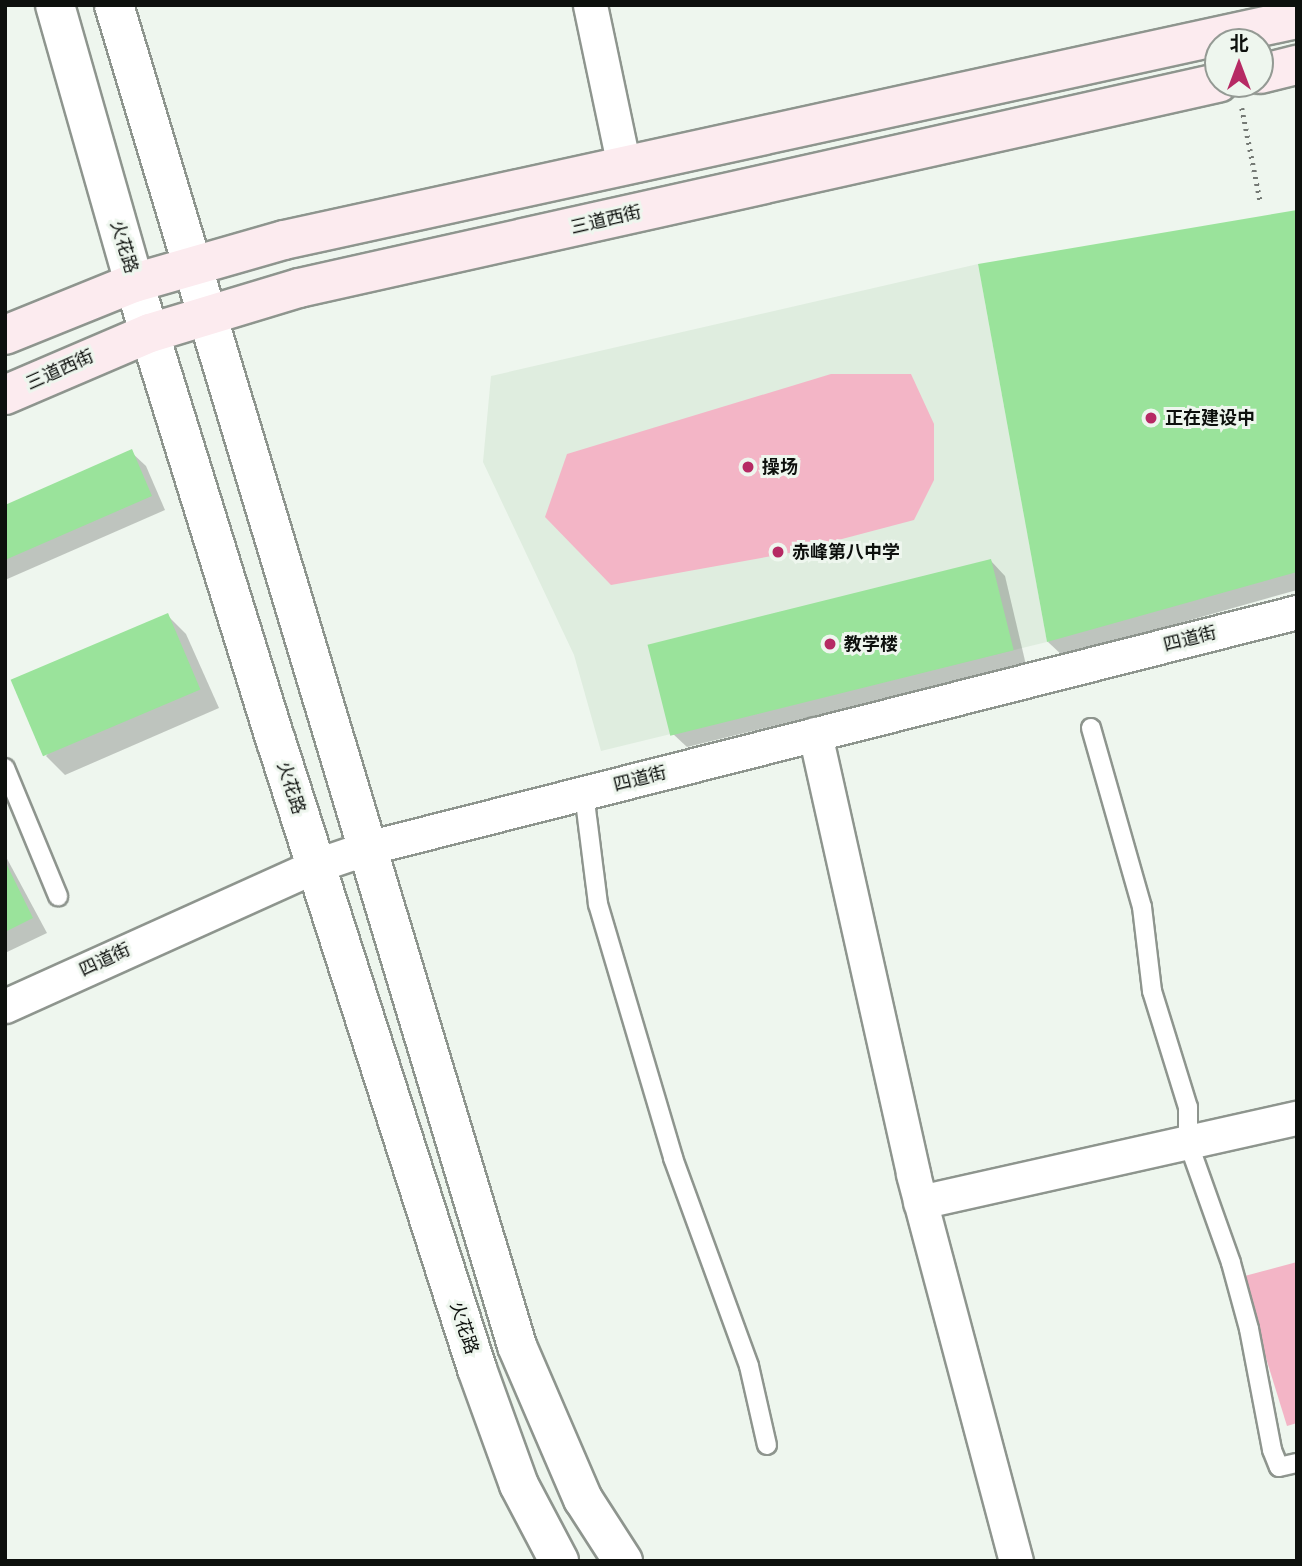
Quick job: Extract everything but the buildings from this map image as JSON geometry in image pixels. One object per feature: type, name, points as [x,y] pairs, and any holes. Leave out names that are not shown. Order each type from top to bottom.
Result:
[{"type":"main road","points":[[5,335],[134,283],[189,265],[624,166],[1297,19]]},
{"type":"main road","points":[[1274,71],[1297,65]]},
{"type":"main road","name":"三道西街","points":[[5,395],[150,333],[205,314],[312,285],[1216,98]]},
{"type":"street","name":"火花路","points":[[55,5],[134,283],[477,1369],[519,1485],[559,1561]]},
{"type":"street","points":[[114,5],[189,265],[517,1346],[583,1499],[624,1561]]},
{"type":"street","points":[[590,5],[624,166]]},
{"type":"street","name":"四道街","points":[[5,1006],[317,864],[367,848],[1297,612]]},
{"type":"street","points":[[815,734],[920,1202],[1016,1561]]},
{"type":"street","points":[[920,1202],[1297,1118]]},
{"type":"lane","points":[[1091,728],[1142,907],[1152,991],[1188,1107],[1188,1142],[1231,1263],[1272,1450],[1279,1467],[1297,1463]]},
{"type":"lane","points":[[5,768],[58,896]]},
{"type":"lane","points":[[584,793],[598,904],[673,1158],[749,1366],[767,1445]]},
{"type":"path","points":[[1231,98],[1260,200]]},
{"type":"shaded area","name":"赤峰第八中学","points":[[978,264],[1047,642],[601,751],[574,655],[483,462],[491,376]]},
{"type":"shaded area","name":"操场","points":[[831,374],[911,374],[934,424],[934,480],[914,520],[789,553],[611,585],[545,517],[567,454]]},
{"type":"shaded area","points":[[1297,1262],[1297,1423],[1287,1426],[1241,1277]]},
{"type":"place","name":"正在建设中","points":[[1151,418]]},
{"type":"place","name":"操场","points":[[748,467]]},
{"type":"place","name":"赤峰第八中学","points":[[778,552]]},
{"type":"place","name":"教学楼","points":[[830,644]]}]
